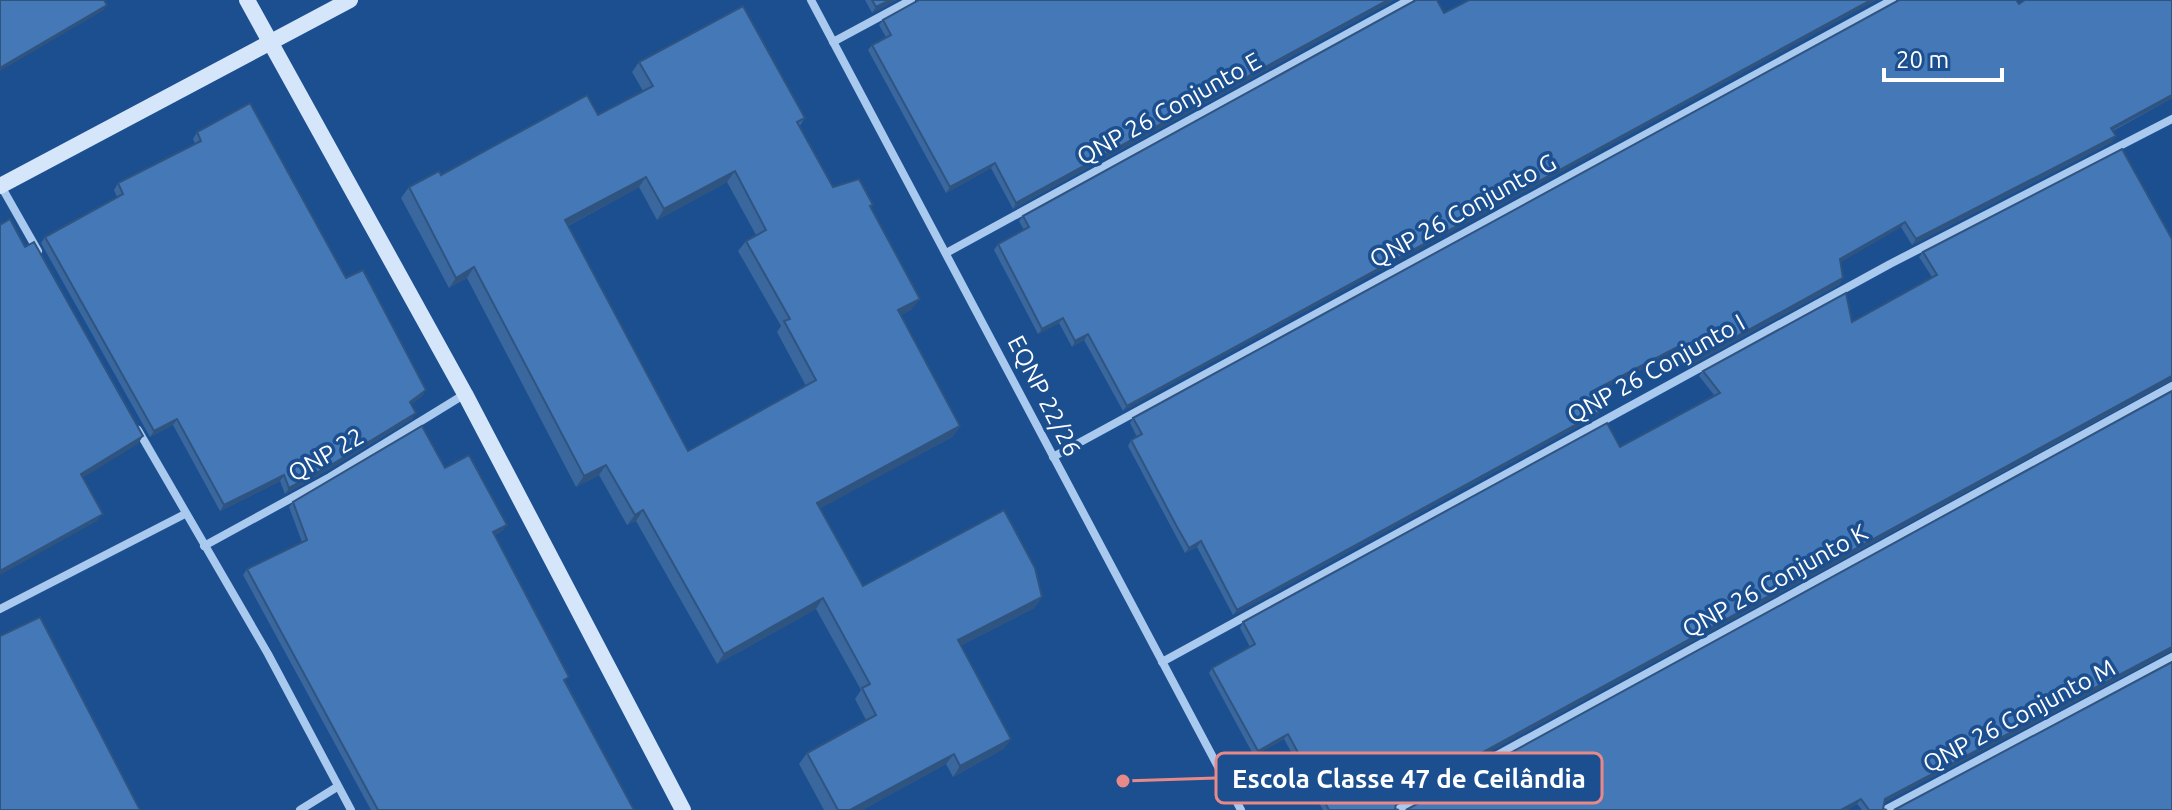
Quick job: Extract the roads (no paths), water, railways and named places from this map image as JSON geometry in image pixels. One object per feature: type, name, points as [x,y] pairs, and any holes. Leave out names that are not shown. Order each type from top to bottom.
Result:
[{"type":"street","points":[[247,0],[465,394],[678,808]]},
{"type":"street","points":[[47,267],[0,186],[350,0]]},
{"type":"street","name":"EQNP 22/26","points":[[811,0],[948,252],[1241,810]]},
{"type":"street","points":[[833,42],[911,0]]},
{"type":"street","name":"QNP 26 Conjunto E","points":[[948,252],[1409,0]]},
{"type":"street","name":"QNP 26 Conjunto G","points":[[1053,457],[1892,0]]},
{"type":"street","name":"QNP 26 Conjunto I","points":[[1162,662],[1890,264],[2172,119]]},
{"type":"street","name":"QNP 26 Conjunto K","points":[[1397,810],[2172,386]]},
{"type":"street","name":"QNP 22","points":[[204,546],[330,477],[465,394]]},
{"type":"street","points":[[131,418],[268,654],[351,810]]},
{"type":"street","points":[[0,609],[185,514]]},
{"type":"street","name":"QNP 26 Conjunto M","points":[[1885,810],[2172,657]]},
{"type":"street","points":[[300,810],[337,787]]},
{"type":"place","name":"Escola Classe 47 de Ceilândia","points":[[1123,781]]}]
